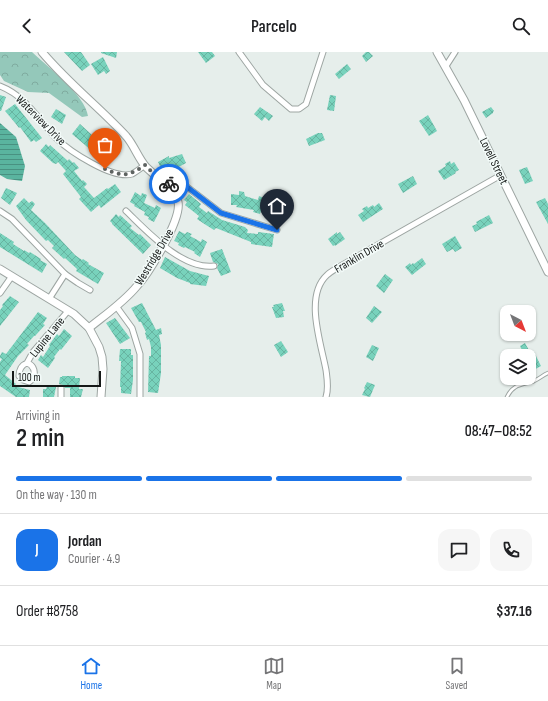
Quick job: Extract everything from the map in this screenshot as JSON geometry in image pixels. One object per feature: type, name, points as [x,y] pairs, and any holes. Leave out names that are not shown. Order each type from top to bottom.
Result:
[{"type":"street","name":"Westridge Drive","points":[[42,52],[126,137],[145,165],[162,182],[166,184],[178,202],[177,214],[169,236],[145,276],[137,287],[89,328]]},
{"type":"street","points":[[239,52],[263,85],[291,109],[299,109],[306,104],[323,52]]},
{"type":"street","name":"Lovell Street","points":[[437,52],[446,66],[501,174],[548,272]]},
{"type":"street","points":[[446,66],[455,52]]},
{"type":"street","name":"Waterview Drive","points":[[0,86],[20,97],[58,139],[95,165],[114,173],[132,174],[145,165]]},
{"type":"street","name":"Franklin Drive","points":[[326,397],[328,393],[327,379],[317,326],[315,305],[321,284],[326,276],[337,268],[501,174]]},
{"type":"street","points":[[166,184],[182,183],[221,213],[277,230]]},
{"type":"street","points":[[0,210],[12,219],[65,274],[90,290]]},
{"type":"street","points":[[126,211],[169,251],[198,266],[214,266]]},
{"type":"street","points":[[0,269],[68,311],[89,328],[97,342],[102,357],[103,369],[101,397]]},
{"type":"street","points":[[49,299],[65,274]]},
{"type":"street","points":[[0,293],[12,276]]},
{"type":"street","points":[[116,306],[126,319],[135,335],[140,354],[140,397]]},
{"type":"street","name":"Lupine Lane","points":[[27,363],[33,352],[68,311]]},
{"type":"street","points":[[61,388],[61,397]]},
{"type":"lane","points":[[507,397],[510,391],[514,388],[521,384],[534,381],[548,373]]},
{"type":"green space","points":[[0,52],[32,52],[73,90],[80,99],[88,116],[82,117],[49,93],[28,92],[4,81],[0,75]]},
{"type":"shaded area","points":[[0,123],[16,137],[25,166],[22,181],[7,179],[0,175]]},
{"type":"building","points":[[64,52],[81,52],[90,65],[82,71]]},
{"type":"building","points":[[117,52],[116,58],[101,53]]},
{"type":"building","points":[[198,52],[212,52],[215,56],[206,63]]},
{"type":"building","points":[[366,52],[369,52],[373,56],[366,62],[362,56]]},
{"type":"building","points":[[103,57],[110,71],[106,74],[104,71],[98,75],[91,64]]},
{"type":"building","points":[[347,64],[351,69],[339,79],[335,74]]},
{"type":"building","points":[[0,95],[6,97],[1,111],[0,111]]},
{"type":"building","points":[[330,95],[336,96],[334,111],[327,110]]},
{"type":"building","points":[[15,104],[42,138],[36,142],[34,140],[31,142],[20,127],[19,128],[5,111]]},
{"type":"building","points":[[260,107],[273,116],[269,121],[265,117],[262,121],[254,114]]},
{"type":"building","points":[[491,107],[494,111],[486,118],[482,112]]},
{"type":"building","points":[[56,109],[66,115],[62,124],[51,117]]},
{"type":"building","points":[[428,115],[437,131],[429,136],[419,121]]},
{"type":"building","points":[[80,124],[97,142],[91,150],[72,134]]},
{"type":"building","points":[[318,133],[322,133],[325,140],[309,146],[306,139]]},
{"type":"building","points":[[46,144],[49,147],[50,145],[68,161],[69,159],[73,163],[74,162],[79,168],[74,171],[82,181],[83,180],[87,184],[84,187],[94,198],[115,184],[121,192],[101,208],[99,205],[91,212],[79,199],[81,197],[63,174],[66,171],[58,162],[56,164],[53,163],[40,151]]},
{"type":"building","points":[[102,145],[117,149],[114,157],[111,156],[110,160],[99,154]]},
{"type":"building","points":[[182,154],[186,163],[175,169],[170,169],[169,167],[162,170],[158,162],[169,156],[169,158]]},
{"type":"building","points":[[450,161],[451,164],[454,162],[459,170],[444,180],[438,171],[446,166],[445,164]]},
{"type":"building","points":[[527,167],[533,181],[525,184],[519,170]]},
{"type":"building","points":[[413,176],[417,184],[403,193],[398,184]]},
{"type":"building","points":[[6,188],[17,193],[10,205],[1,198]]},
{"type":"building","points":[[239,191],[244,192],[245,196],[258,200],[259,196],[264,198],[263,201],[275,204],[276,201],[281,202],[277,218],[271,216],[271,214],[261,211],[260,214],[253,212],[254,210],[236,207],[237,205],[231,205],[231,194],[239,195]]},
{"type":"building","points":[[135,192],[141,196],[142,193],[147,195],[144,203],[155,208],[156,205],[161,208],[154,222],[148,219],[149,217],[144,215],[145,212],[130,202]]},
{"type":"building","points":[[189,194],[201,204],[199,207],[207,213],[208,211],[222,220],[245,227],[248,230],[247,233],[258,234],[258,232],[274,234],[272,247],[251,244],[251,242],[216,228],[214,230],[206,225],[197,219],[199,216],[185,205],[187,202],[184,200]]},
{"type":"building","points":[[24,198],[29,203],[32,201],[35,204],[31,210],[75,255],[104,273],[98,284],[76,271],[77,269],[52,248],[54,246],[48,240],[46,241],[26,220],[16,206]]},
{"type":"building","points":[[545,198],[548,204],[548,224],[536,202]]},
{"type":"building","points":[[379,203],[383,209],[363,222],[358,215],[364,211],[362,209],[373,205],[374,207]]},
{"type":"building","points":[[116,214],[119,217],[120,215],[132,226],[130,228],[139,235],[140,234],[151,245],[143,254],[112,224],[110,221]]},
{"type":"building","points":[[489,215],[493,223],[475,232],[472,226]]},
{"type":"building","points":[[179,231],[185,234],[187,232],[192,234],[190,236],[201,242],[202,239],[207,242],[200,257],[194,253],[195,252],[178,245],[179,243],[174,241]]},
{"type":"building","points":[[337,232],[337,234],[340,232],[345,239],[333,246],[328,239]]},
{"type":"building","points":[[0,233],[14,242],[13,244],[24,251],[30,252],[47,264],[42,273],[0,247]]},
{"type":"building","points":[[455,236],[462,248],[455,252],[453,249],[447,252],[442,244]]},
{"type":"building","points":[[222,249],[231,272],[221,276],[217,268],[218,264],[213,262],[210,253]]},
{"type":"building","points":[[165,257],[190,271],[209,276],[206,286],[190,284],[160,268]]},
{"type":"building","points":[[422,258],[426,264],[412,275],[405,267],[410,263],[411,265],[413,263],[414,264]]},
{"type":"building","points":[[385,274],[393,280],[384,293],[376,286]]},
{"type":"building","points":[[10,296],[19,302],[0,326],[0,310],[3,306],[2,305]]},
{"type":"building","points":[[142,303],[156,330],[161,328],[162,334],[159,335],[161,345],[161,373],[158,393],[148,392],[149,356],[151,356],[151,347],[141,322],[139,322],[131,308]]},
{"type":"building","points":[[282,303],[285,311],[283,311],[284,317],[276,318],[272,307],[274,307],[273,305]]},
{"type":"building","points":[[374,306],[382,312],[372,323],[366,318]]},
{"type":"building","points":[[38,312],[47,318],[43,324],[45,325],[27,344],[29,345],[18,356],[5,375],[16,384],[14,386],[30,390],[29,397],[16,397],[0,386],[0,362],[2,359],[0,356],[2,352],[6,354]]},
{"type":"building","points":[[115,318],[130,338],[120,344],[106,323]]},
{"type":"building","points":[[64,329],[72,336],[54,357],[55,358],[48,368],[38,360],[41,355],[43,357],[57,334],[59,336]]},
{"type":"building","points":[[281,341],[288,352],[281,357],[274,345]]},
{"type":"building","points":[[525,343],[528,349],[522,349],[520,346]]},
{"type":"building","points":[[372,345],[379,348],[373,361],[366,357]]},
{"type":"building","points":[[120,349],[131,349],[131,355],[133,355],[133,380],[131,394],[121,393],[121,361],[119,361]]},
{"type":"building","points":[[536,356],[541,366],[536,369]]},
{"type":"building","points":[[75,376],[75,378],[80,378],[79,389],[83,389],[81,397],[70,397],[70,388],[65,388],[63,385],[59,384],[60,377]]},
{"type":"building","points":[[367,382],[375,385],[370,397],[362,395]]},
{"type":"building","points":[[47,386],[56,387],[54,397],[43,397],[43,389],[46,389]]},
{"type":"way so far","points":[[105,169],[114,173],[132,174],[145,165],[162,182],[169,184]]},
{"type":"route","points":[[169,184],[182,183],[221,213],[277,230]]}]
